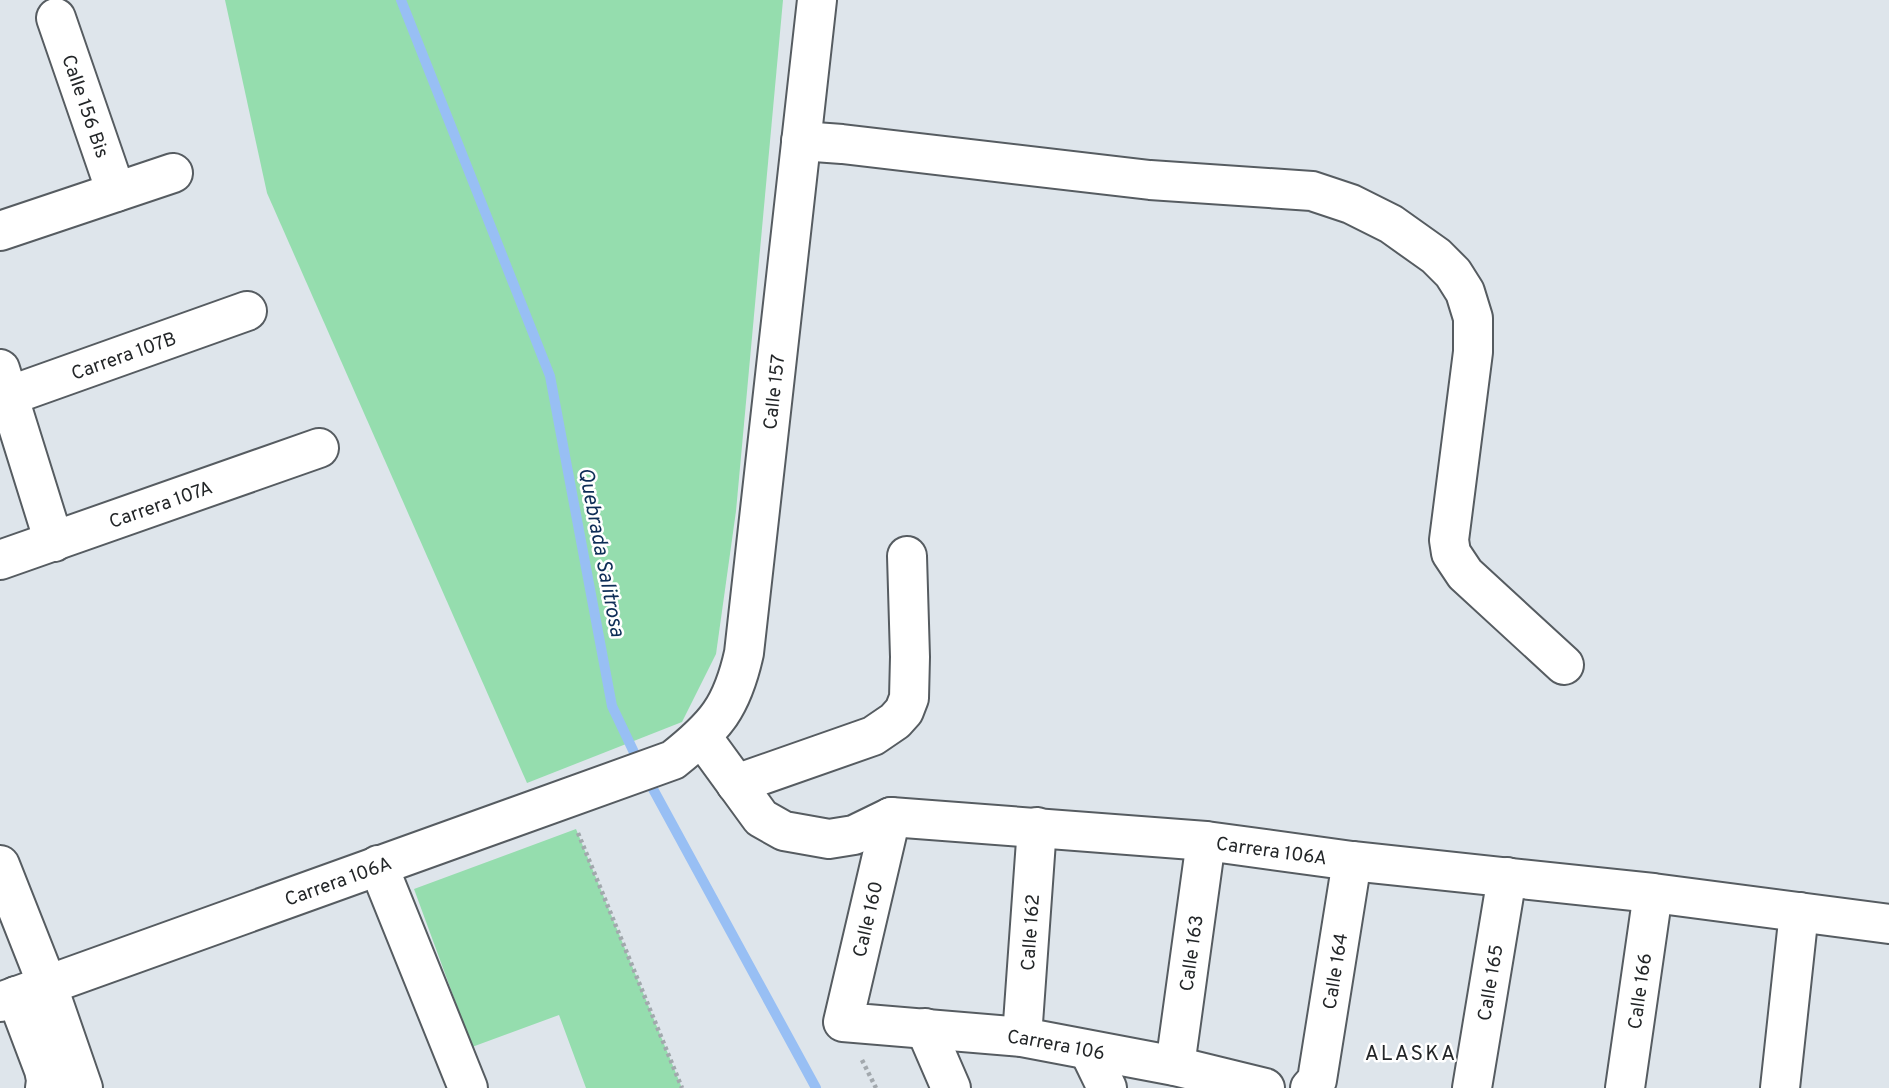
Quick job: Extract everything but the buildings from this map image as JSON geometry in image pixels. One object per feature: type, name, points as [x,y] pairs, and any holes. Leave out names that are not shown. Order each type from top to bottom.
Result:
[{"type":"street","name":"Calle 157","points":[[687,749],[726,709],[738,680],[744,653],[817,0]]},
{"type":"street","name":"Calle 156 Bis","points":[[56,18],[116,192]]},
{"type":"street","points":[[801,141],[1150,180],[1312,191],[1351,204],[1391,224],[1436,256],[1452,273],[1465,292],[1473,318],[1473,352],[1449,540],[1451,553],[1465,574],[1564,665]]},
{"type":"street","points":[[0,231],[173,173]]},
{"type":"street","name":"Carrera 107B","points":[[2,388],[247,311]]},
{"type":"street","points":[[2,388],[54,542]]},
{"type":"street","name":"Carrera 107A","points":[[0,560],[319,448]]},
{"type":"street","points":[[736,784],[873,736],[904,711],[909,698],[910,657],[907,556]]},
{"type":"street","name":"Carrera 106A","points":[[21,994],[580,792],[687,749],[736,784],[761,818],[784,831],[829,839],[853,835],[891,817],[1037,827],[1206,841],[1352,861],[1653,893],[1889,924]]},
{"type":"street","name":"Calle 160","points":[[843,1022],[891,817]]},
{"type":"street","name":"Calle 162","points":[[1022,1037],[1037,827]]},
{"type":"street","name":"Calle 163","points":[[1175,1066],[1206,841]]},
{"type":"street","name":"Calle 164","points":[[1314,1084],[1352,861]]},
{"type":"street","points":[[0,865],[21,994],[44,1070],[45,1088]]},
{"type":"street","points":[[378,865],[468,1088]]},
{"type":"street","name":"Calle 165","points":[[1472,1088],[1507,877]]},
{"type":"street","name":"Calle 166","points":[[1625,1088],[1653,893]]},
{"type":"street","points":[[1780,1088],[1799,912]]},
{"type":"street","points":[[21,994],[83,1088]]},
{"type":"street","name":"Carrera 106","points":[[843,1022],[1022,1037],[1175,1066],[1265,1088]]},
{"type":"street","points":[[925,1028],[951,1088]]},
{"type":"street","points":[[1089,1051],[1107,1088]]},
{"type":"path","points":[[580,792],[682,1088]]},
{"type":"green space","points":[[225,0],[783,0],[736,511],[716,654],[682,722],[527,783],[267,193]]},
{"type":"green space","points":[[576,829],[682,1088],[586,1088],[559,1015],[472,1047],[414,889]]},
{"type":"waterway","name":"Quebrada Salitrosa","points":[[401,0],[550,376],[612,706],[640,765]]},
{"type":"waterway","name":"Quebrada Salitrosa","points":[[647,778],[816,1088]]},
{"type":"district","name":"ALASKA","points":[[1411,1053]]}]
